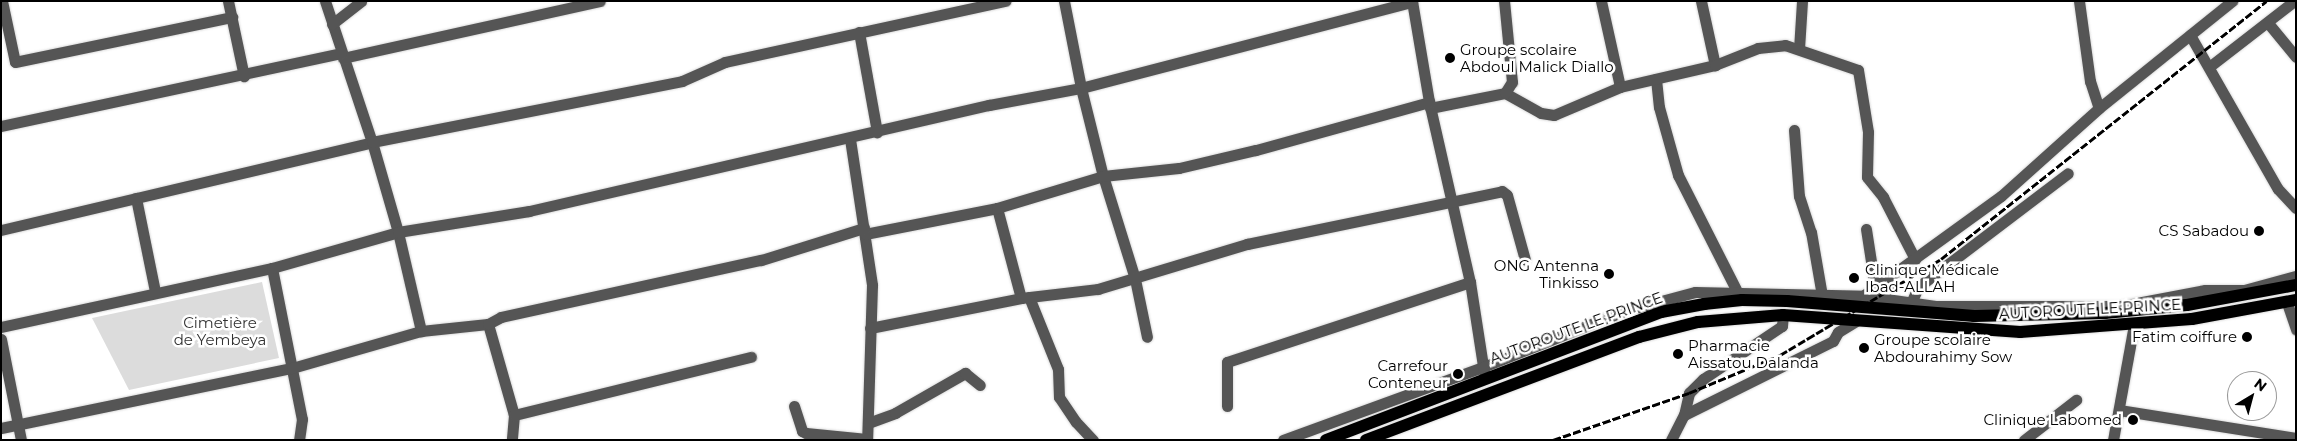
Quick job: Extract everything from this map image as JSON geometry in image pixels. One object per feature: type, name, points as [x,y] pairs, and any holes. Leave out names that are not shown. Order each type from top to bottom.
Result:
[{"type":"main road","name":"AUTOROUTE LE PRINCE","points":[[1326,440],[1484,372],[1660,312],[1740,295],[1838,307],[1974,316],[2105,313],[2188,305],[2296,285]]},
{"type":"main road","name":"AUTOROUTE LE PRINCE","points":[[1366,440],[1640,338],[1698,322],[1783,315],[2020,332],[2134,325],[2192,319],[2291,302]]},
{"type":"street","points":[[2,1],[15,62],[232,17]]},
{"type":"street","points":[[228,1],[244,76]]},
{"type":"street","points":[[325,1],[372,142],[398,232],[421,331]]},
{"type":"street","points":[[332,24],[361,1]]},
{"type":"street","points":[[1,126],[600,1]]},
{"type":"street","points":[[1,230],[372,142],[682,81],[724,62],[1005,1]]},
{"type":"street","points":[[1064,1],[1081,88],[1103,176],[1136,279],[1147,337]]},
{"type":"street","points":[[1504,1],[1512,82],[1505,93]]},
{"type":"street","points":[[1601,1],[1620,87]]},
{"type":"street","points":[[1701,1],[1715,64]]},
{"type":"street","points":[[1799,49],[1802,1]]},
{"type":"street","points":[[2079,1],[2090,81],[2099,108]]},
{"type":"street","points":[[1838,307],[1865,296],[2001,196],[2099,108],[2231,1]]},
{"type":"street","points":[[2209,67],[2268,24],[2294,1]]},
{"type":"street","points":[[1,327],[154,291],[272,268],[398,232],[529,211],[850,139],[989,105],[1081,88],[1412,2],[1430,105],[1470,282],[1484,372],[1283,440]]},
{"type":"street","points":[[2268,24],[2296,57]]},
{"type":"street","points":[[859,32],[877,132]]},
{"type":"street","points":[[2190,35],[2278,189],[2296,208]]},
{"type":"street","points":[[1,428],[292,368],[421,331],[488,324],[501,317],[760,260],[865,231],[997,208],[1103,176],[1179,168],[1430,105],[1505,93],[1541,113],[1554,115],[1620,87],[1715,64],[1758,48],[1785,46],[1799,49],[1858,70],[1868,132],[1868,177],[1883,197],[1915,259]]},
{"type":"street","points":[[1656,79],[1659,107],[1678,175],[1740,295],[1865,296],[1912,303],[2121,306],[2206,290],[2244,290],[2296,276]]},
{"type":"street","points":[[1794,130],[1799,196],[1811,232],[1822,296]]},
{"type":"street","points":[[794,406],[802,431],[806,433],[867,439],[872,285],[850,139]]},
{"type":"street","points":[[1912,303],[1918,287],[2068,173]]},
{"type":"street","points":[[870,328],[1025,297],[1098,289],[1247,244],[1502,191],[1507,195],[1525,260]]},
{"type":"street","points":[[136,198],[154,291]]},
{"type":"street","points":[[997,208],[1025,297],[1058,369],[1059,397],[1076,422],[1093,440]]},
{"type":"street","points":[[1866,230],[1875,287]]},
{"type":"street","points":[[272,268],[302,419],[299,440]]},
{"type":"street","points":[[1226,406],[1227,362],[1470,282]]},
{"type":"street","points":[[2291,302],[2296,329]]},
{"type":"street","points":[[1671,440],[1684,415],[1689,393],[1703,380],[1782,326],[1783,315]]},
{"type":"street","points":[[1684,415],[1833,341],[1838,332],[1858,320]]},
{"type":"street","points":[[488,324],[514,415],[512,440]]},
{"type":"street","points":[[2113,440],[2134,325]]},
{"type":"street","points":[[1,340],[21,440]]},
{"type":"street","points":[[514,415],[751,357]]},
{"type":"street","points":[[868,423],[895,413],[965,373],[980,385]]},
{"type":"street","points":[[2024,440],[2076,400]]},
{"type":"street","points":[[2119,410],[2296,438]]},
{"type":"green space","name":"Cimetière de Yembeya","points":[[262,282],[279,358],[129,390],[92,318]]},
{"type":"railway","points":[[1553,440],[1689,393],[1780,355],[1941,259],[2266,1]]},
{"type":"place","name":"Groupe scolaire Abdoul Malick Diallo","points":[[1450,58]]},
{"type":"place","name":"CS Sabadou","points":[[2259,231]]},
{"type":"place","name":"ONG Antenna Tinkisso","points":[[1609,274]]},
{"type":"place","name":"Clinique Médicale Ibad-ALLAH","points":[[1854,278]]},
{"type":"place","name":"Fatim coiffure","points":[[2247,337]]},
{"type":"place","name":"Groupe scolaire Abdourahimy Sow","points":[[1864,348]]},
{"type":"place","name":"Pharmacie Aissatou Dalanda","points":[[1678,354]]},
{"type":"place","name":"Carrefour Conteneur","points":[[1458,374]]},
{"type":"place","name":"Clinique Labomed","points":[[2133,420]]}]
